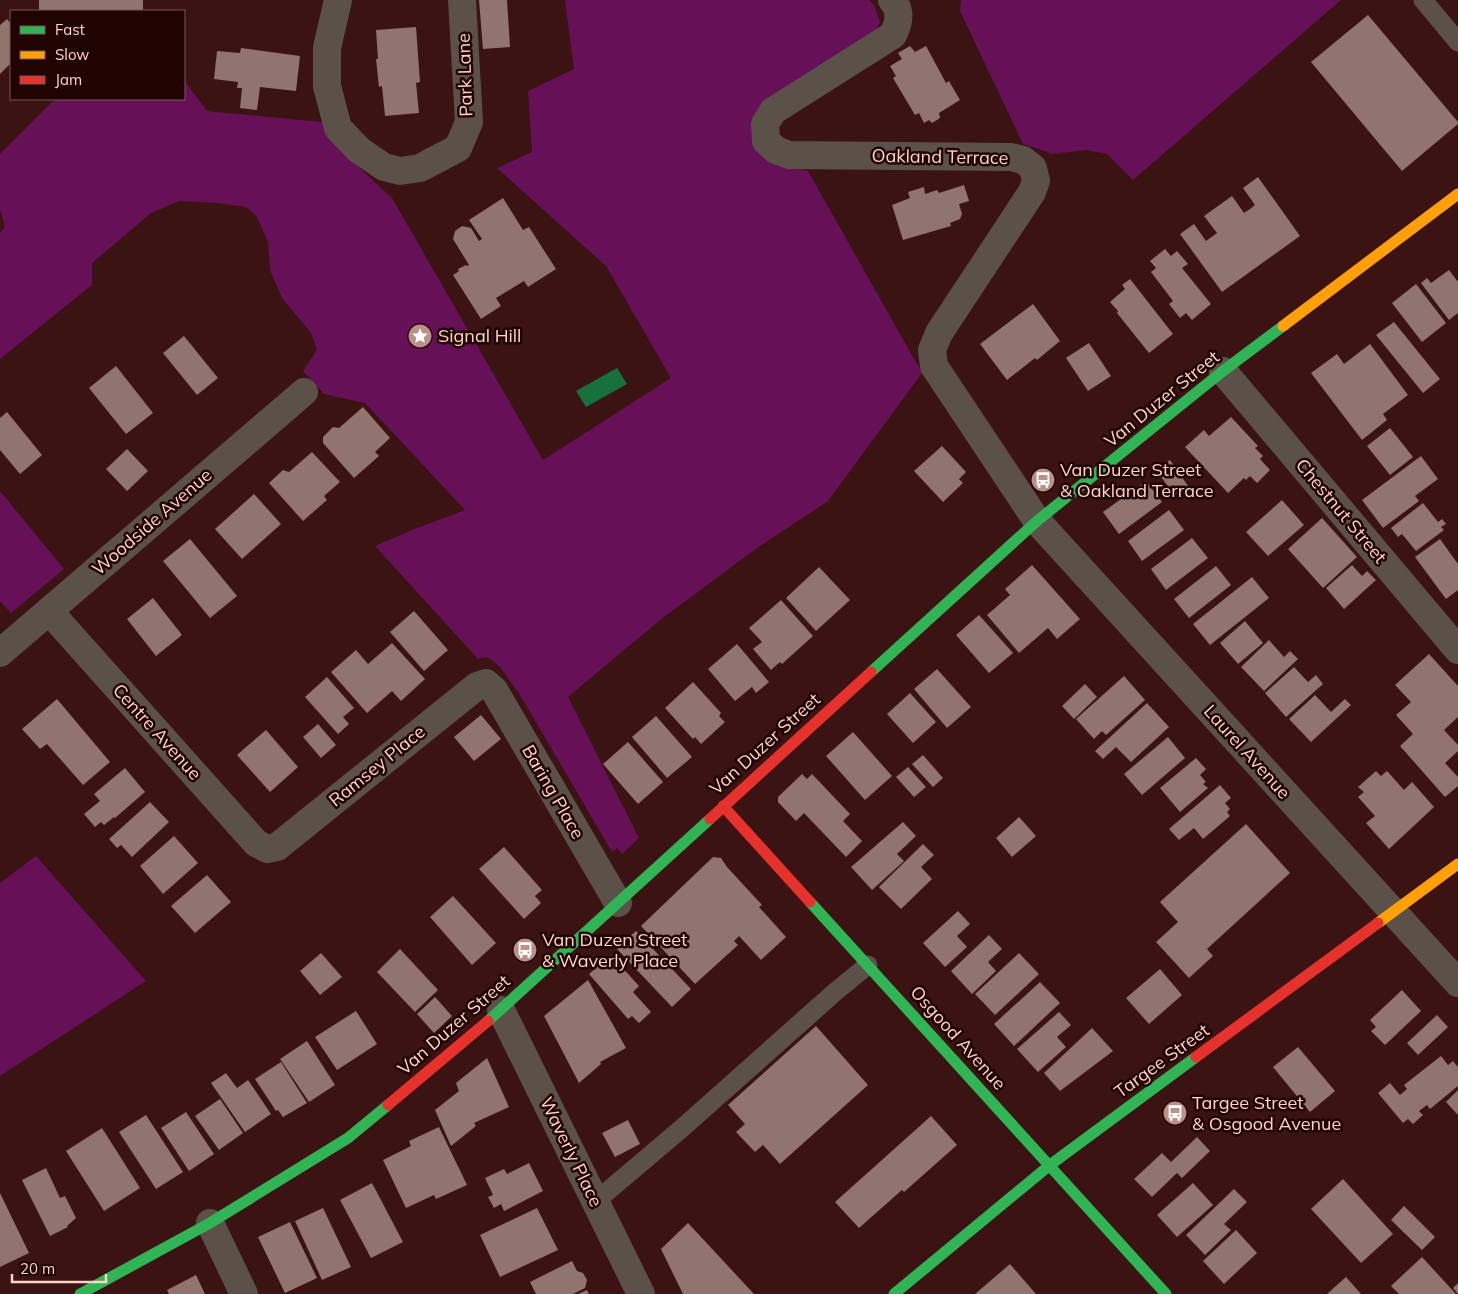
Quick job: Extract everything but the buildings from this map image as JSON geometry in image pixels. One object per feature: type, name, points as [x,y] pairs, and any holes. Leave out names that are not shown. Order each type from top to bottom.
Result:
[{"type":"main road","name":"Van Duzer Street","points":[[80,1294],[210,1223],[348,1138],[501,1010],[1037,521],[1223,371],[1458,194]]},
{"type":"main road","name":"Osgood Avenue","points":[[723,806],[1166,1294]]},
{"type":"main road","name":"Targee Street","points":[[894,1294],[1050,1165],[1458,864]]},
{"type":"street","name":"Park Lane","points":[[338,0],[327,48],[327,86],[338,128],[359,150],[384,167],[400,171],[420,168],[458,148],[468,122],[462,0]]},
{"type":"street","name":"Oakland Terrace","points":[[892,0],[897,5],[899,21],[893,35],[773,111],[765,124],[766,140],[776,150],[789,155],[1011,157],[1023,160],[1034,168],[1036,181],[1032,192],[939,333],[932,350],[934,366],[1037,521]]},
{"type":"street","name":"Chestnut Street","points":[[1223,371],[1458,650]]},
{"type":"street","name":"Woodside Avenue","points":[[0,653],[304,392]]},
{"type":"street","name":"Laurel Avenue","points":[[1037,521],[1458,983]]},
{"type":"street","name":"Centre Avenue","points":[[49,611],[256,843],[267,849]]},
{"type":"street","name":"Ramsey Place","points":[[267,849],[277,847],[477,686],[486,683]]},
{"type":"street","name":"Baring Place","points":[[486,683],[494,690],[618,903]]},
{"type":"street","name":"Waverly Place","points":[[501,1010],[641,1294]]},
{"type":"street","points":[[210,1223],[244,1294]]},
{"type":"lane","points":[[1423,0],[1458,42]]},
{"type":"lane","points":[[596,1202],[835,992],[868,966]]},
{"type":"shaded area","points":[[565,0],[869,0],[874,5],[880,22],[877,30],[754,145],[766,160],[808,171],[922,373],[828,501],[757,548],[660,620],[568,697],[639,838],[622,854],[617,848],[612,852],[520,695],[500,667],[488,657],[478,659],[375,546],[465,510],[365,403],[324,394],[303,371],[317,350],[311,333],[282,298],[270,270],[268,242],[256,215],[246,207],[179,201],[151,213],[92,263],[92,285],[0,359],[0,233],[5,227],[0,209],[0,154],[54,100],[185,100],[185,81],[207,111],[322,122],[349,158],[392,198],[543,460],[671,378],[606,266],[497,168],[532,152],[528,91],[574,69]]},
{"type":"shaded area","points":[[961,0],[1341,0],[1133,180],[1107,154],[1086,150],[1053,154],[1023,144],[960,11]]},
{"type":"shaded area","points":[[617,368],[627,384],[586,407],[576,391]]},
{"type":"shaded area","points":[[0,491],[64,569],[11,613],[0,601]]},
{"type":"shaded area","points":[[36,856],[146,981],[0,1076],[0,883]]},
{"type":"traffic: fast","points":[[871,672],[1037,521],[1223,371],[1283,326]]},
{"type":"traffic: fast","points":[[488,1021],[710,819]]},
{"type":"traffic: fast","points":[[810,902],[1166,1294]]},
{"type":"traffic: fast","points":[[894,1294],[1050,1165],[1196,1057]]},
{"type":"traffic: fast","points":[[80,1294],[210,1223],[348,1138],[388,1105]]},
{"type":"traffic: slow","points":[[1283,326],[1458,194]]},
{"type":"traffic: slow","points":[[1378,923],[1458,864]]},
{"type":"traffic: jam","points":[[710,819],[871,672]]},
{"type":"traffic: jam","points":[[723,806],[810,902]]},
{"type":"traffic: jam","points":[[1196,1057],[1378,923]]},
{"type":"traffic: jam","points":[[388,1105],[488,1021]]},
{"type":"place","name":"Signal Hill","points":[[420,336]]},
{"type":"place","name":"Van Duzer Street & Oakland Terrace","points":[[1043,480]]},
{"type":"place","name":"Van Duzen Street & Waverly Place","points":[[525,950]]},
{"type":"place","name":"Targee Street & Osgood Avenue","points":[[1175,1113]]}]
